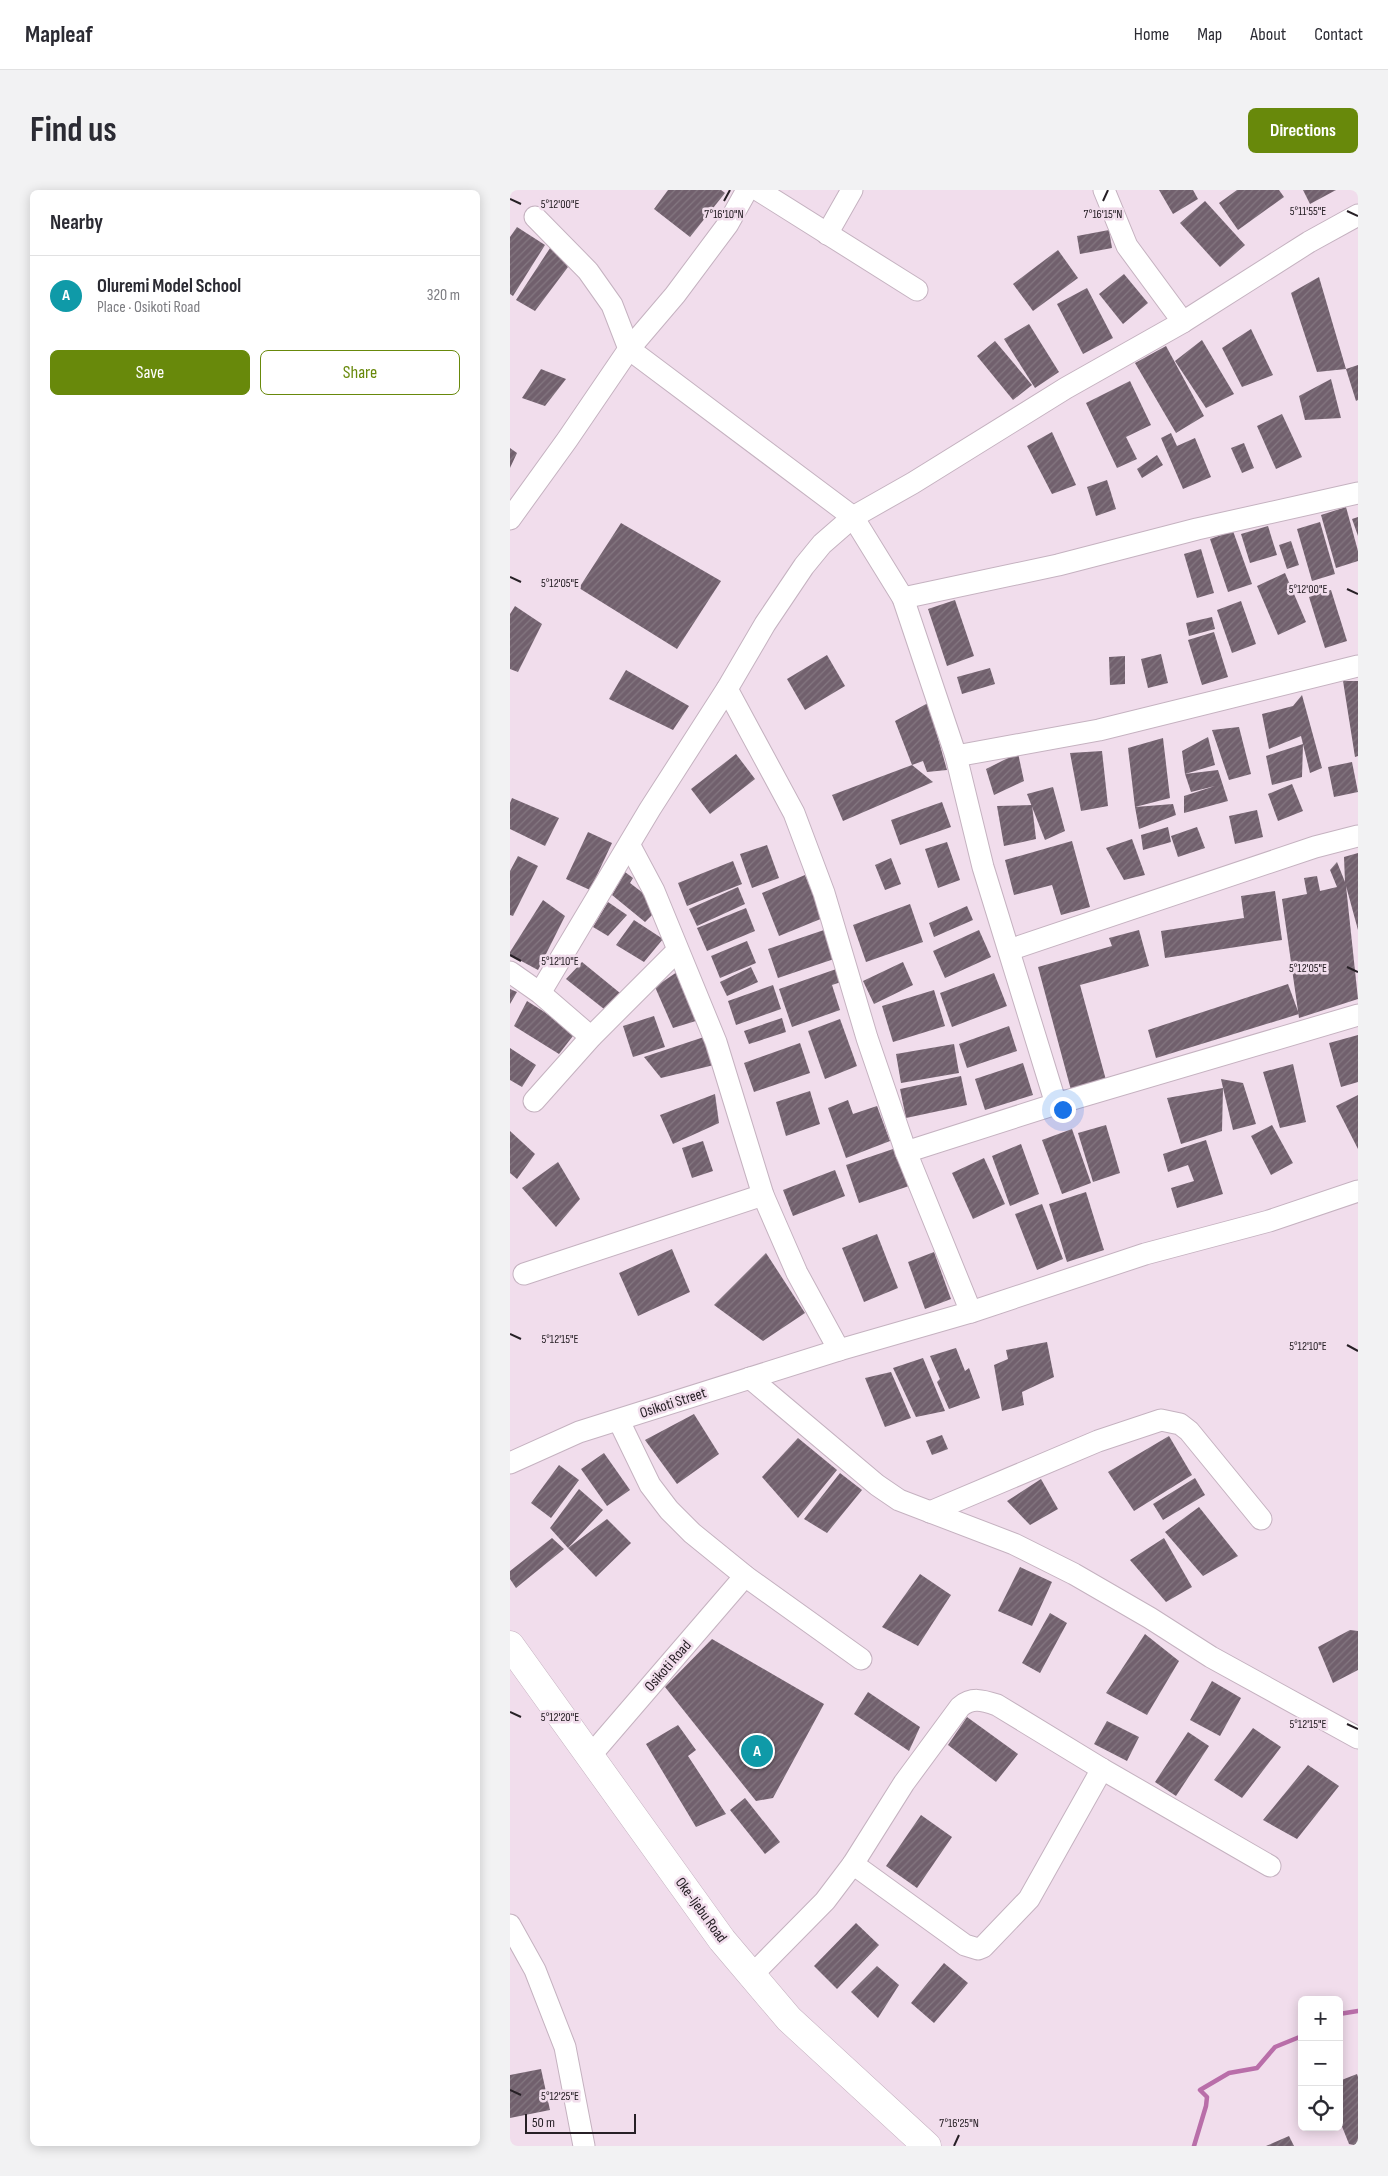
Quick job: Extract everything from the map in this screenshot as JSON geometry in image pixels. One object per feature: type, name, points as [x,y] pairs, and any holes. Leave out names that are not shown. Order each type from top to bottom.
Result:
[{"type":"main road","name":"Oke-Ijebu Road","points":[[510,1644],[722,1940],[789,2019],[927,2146]]},
{"type":"street","points":[[510,518],[567,440],[629,349],[674,295],[728,224],[747,190]]},
{"type":"street","points":[[758,190],[917,290]]},
{"type":"street","points":[[827,234],[852,190]]},
{"type":"street","points":[[1104,190],[1127,246],[1183,322]]},
{"type":"street","points":[[540,993],[727,690],[765,624],[804,566],[822,544],[852,517],[913,483],[1066,388],[1183,322],[1309,242],[1358,215]]},
{"type":"street","points":[[535,217],[588,271],[612,305],[629,349],[852,517],[903,598],[956,756],[983,866],[1056,1104]]},
{"type":"street","points":[[903,598],[1058,565],[1197,529],[1358,493]]},
{"type":"street","points":[[956,756],[1099,730],[1358,666]]},
{"type":"street","points":[[727,690],[794,813],[824,893],[867,1038],[906,1152],[971,1312]]},
{"type":"street","points":[[1009,950],[1315,847],[1358,836]]},
{"type":"street","points":[[630,846],[654,890],[677,951],[716,1042],[763,1195],[797,1273],[839,1350]]},
{"type":"street","points":[[534,1101],[592,1037],[677,951]]},
{"type":"street","points":[[510,972],[540,993],[592,1037]]},
{"type":"street","points":[[906,1152],[1056,1104],[1358,1015]]},
{"type":"street","name":"Osikoti Street","points":[[510,1463],[580,1432],[839,1350],[971,1312],[1145,1254],[1269,1221],[1358,1191]]},
{"type":"street","points":[[524,1274],[763,1195]]},
{"type":"street","points":[[750,1378],[877,1485],[899,1500],[1014,1544],[1074,1574],[1150,1618],[1211,1657],[1358,1738]]},
{"type":"street","points":[[930,1512],[1098,1441],[1161,1420],[1180,1424],[1189,1431],[1261,1519]]},
{"type":"street","points":[[619,1421],[650,1485],[669,1510],[692,1533],[745,1576],[861,1659]]},
{"type":"street","name":"Osikoti Road","points":[[591,1755],[745,1576]]},
{"type":"street","points":[[752,1975],[825,1901],[852,1864],[904,1783],[960,1707],[968,1700],[982,1700],[997,1705],[1102,1770],[1270,1866]]},
{"type":"street","points":[[852,1864],[965,1945],[978,1950],[1029,1899],[1102,1770]]},
{"type":"street","points":[[510,1925],[534,1970],[565,2047],[584,2146]]},
{"type":"building","points":[[668,190],[721,190],[725,193],[690,237],[654,209]]},
{"type":"building","points":[[1159,190],[1193,190],[1198,199],[1173,214]]},
{"type":"building","points":[[1237,190],[1279,190],[1284,197],[1238,230],[1219,203]]},
{"type":"building","points":[[1303,190],[1336,190],[1310,204]]},
{"type":"building","points":[[1205,201],[1245,245],[1220,267],[1180,223]]},
{"type":"building","points":[[517,227],[545,245],[513,296],[510,294],[510,237]]},
{"type":"building","points":[[1109,230],[1112,248],[1080,254],[1077,236]]},
{"type":"building","points":[[552,245],[568,267],[535,311],[516,300]]},
{"type":"building","points":[[1058,250],[1078,278],[1033,311],[1013,284]]},
{"type":"building","points":[[1124,274],[1148,303],[1123,324],[1099,294]]},
{"type":"building","points":[[1319,277],[1346,369],[1317,372],[1291,293]]},
{"type":"building","points":[[1087,288],[1113,338],[1083,354],[1057,304]]},
{"type":"building","points":[[1029,324],[1059,372],[1035,388],[1004,339]]},
{"type":"building","points":[[1251,329],[1273,375],[1242,387],[1222,348]]},
{"type":"building","points":[[1202,340],[1234,394],[1206,408],[1175,361]]},
{"type":"building","points":[[995,341],[1032,385],[1013,400],[977,356]]},
{"type":"building","points":[[1166,346],[1204,416],[1176,433],[1135,363]]},
{"type":"building","points":[[1358,365],[1358,400],[1356,401],[1346,369]]},
{"type":"building","points":[[541,369],[566,379],[545,406],[522,398]]},
{"type":"building","points":[[1331,379],[1341,418],[1305,420],[1299,396]]},
{"type":"building","points":[[1130,381],[1151,425],[1126,437],[1137,459],[1117,468],[1086,403]]},
{"type":"building","points":[[1282,414],[1302,457],[1276,469],[1257,426]]},
{"type":"building","points":[[1052,432],[1076,485],[1052,494],[1027,446]]},
{"type":"building","points":[[1171,433],[1177,446],[1195,438],[1211,477],[1183,489],[1161,438]]},
{"type":"building","points":[[1244,443],[1254,468],[1242,473],[1231,448]]},
{"type":"building","points":[[510,448],[517,453],[510,468]]},
{"type":"building","points":[[1157,455],[1163,465],[1142,478],[1137,469]]},
{"type":"building","points":[[1107,480],[1116,509],[1096,516],[1087,487]]},
{"type":"building","points":[[1346,507],[1358,551],[1358,561],[1336,568],[1321,515]]},
{"type":"building","points":[[1358,517],[1358,536],[1352,519]]},
{"type":"building","points":[[1320,522],[1335,574],[1312,581],[1297,529]]},
{"type":"building","points":[[621,523],[721,581],[677,649],[579,588]]},
{"type":"building","points":[[1268,526],[1277,555],[1250,563],[1241,534]]},
{"type":"building","points":[[1233,531],[1252,584],[1228,592],[1210,539]]},
{"type":"building","points":[[1291,541],[1299,565],[1287,569],[1279,545]]},
{"type":"building","points":[[1201,549],[1214,593],[1197,598],[1184,554]]},
{"type":"building","points":[[1285,573],[1306,622],[1278,635],[1257,586]]},
{"type":"building","points":[[1331,590],[1347,641],[1325,648],[1309,597]]},
{"type":"building","points":[[955,600],[974,656],[947,666],[928,609]]},
{"type":"building","points":[[1241,601],[1256,644],[1232,653],[1217,610]]},
{"type":"building","points":[[515,606],[542,624],[518,672],[510,669],[510,614]]},
{"type":"building","points":[[1212,617],[1215,629],[1189,636],[1186,623]]},
{"type":"building","points":[[1214,632],[1228,677],[1202,685],[1188,640]]},
{"type":"building","points":[[1161,654],[1168,683],[1148,688],[1141,659]]},
{"type":"building","points":[[827,655],[845,686],[805,710],[787,679]]},
{"type":"building","points":[[1125,656],[1125,684],[1110,685],[1109,657]]},
{"type":"building","points":[[990,668],[995,684],[962,694],[957,677]]},
{"type":"building","points":[[626,670],[689,706],[673,730],[609,699]]},
{"type":"building","points":[[1343,681],[1358,681],[1358,756],[1355,757]]},
{"type":"building","points":[[1302,695],[1322,768],[1310,773],[1301,736],[1269,749],[1262,714],[1293,706]]},
{"type":"building","points":[[928,703],[947,770],[927,772],[923,761],[912,765],[895,721]]},
{"type":"building","points":[[1239,727],[1251,774],[1229,780],[1212,730]]},
{"type":"building","points":[[1208,737],[1215,765],[1185,774],[1182,751]]},
{"type":"building","points":[[1163,738],[1170,798],[1135,807],[1128,748]]},
{"type":"building","points":[[1303,744],[1302,777],[1272,785],[1266,756]]},
{"type":"building","points":[[1102,751],[1108,806],[1081,811],[1070,753]]},
{"type":"building","points":[[1018,753],[1024,781],[994,795],[986,769]]},
{"type":"building","points":[[736,754],[755,779],[710,814],[691,789]]},
{"type":"building","points":[[1352,762],[1358,792],[1334,797],[1328,767]]},
{"type":"building","points":[[912,765],[933,782],[843,821],[832,795]]},
{"type":"building","points":[[1218,770],[1228,801],[1184,813],[1184,796],[1215,786],[1191,792],[1185,774]]},
{"type":"building","points":[[1292,784],[1303,811],[1278,821],[1268,794]]},
{"type":"building","points":[[1053,787],[1065,831],[1045,840],[1027,794]]},
{"type":"building","points":[[512,798],[559,818],[545,846],[510,829],[510,803]]},
{"type":"building","points":[[942,802],[951,827],[900,845],[891,820]]},
{"type":"building","points":[[1173,804],[1176,815],[1139,829],[1135,807]]},
{"type":"building","points":[[1032,805],[1036,839],[1004,846],[997,806]]},
{"type":"building","points":[[1257,810],[1263,837],[1235,844],[1229,816]]},
{"type":"building","points":[[1168,827],[1171,842],[1143,850],[1141,835]]},
{"type":"building","points":[[1197,827],[1205,848],[1178,857],[1171,836]]},
{"type":"building","points":[[588,832],[612,843],[590,890],[566,879]]},
{"type":"building","points":[[1132,839],[1145,875],[1124,880],[1106,848]]},
{"type":"building","points":[[1072,841],[1090,907],[1061,915],[1052,885],[1014,895],[1005,860]]},
{"type":"building","points":[[947,842],[960,880],[938,888],[925,849]]},
{"type":"building","points":[[767,845],[779,878],[752,888],[740,854]]},
{"type":"building","points":[[1358,853],[1358,930],[1346,886],[1358,999],[1299,1018],[1282,899],[1307,894],[1304,878],[1317,876],[1320,891],[1337,887],[1330,870],[1337,862],[1345,882],[1344,857]]},
{"type":"building","points":[[518,856],[538,866],[513,916],[510,915],[510,871]]},
{"type":"building","points":[[891,858],[901,884],[885,890],[875,865]]},
{"type":"building","points":[[733,861],[742,884],[687,906],[678,883]]},
{"type":"building","points":[[625,872],[633,878],[630,883],[652,900],[655,912],[645,922],[612,895]]},
{"type":"building","points":[[805,875],[823,918],[779,936],[762,893]]},
{"type":"building","points":[[738,887],[745,904],[697,926],[689,909]]},
{"type":"building","points":[[1275,891],[1282,940],[1165,958],[1161,931],[1244,918],[1241,896]]},
{"type":"building","points":[[543,900],[565,916],[538,970],[510,955],[510,952]]},
{"type":"building","points":[[608,902],[627,915],[608,936],[593,927]]},
{"type":"building","points":[[910,904],[923,942],[866,962],[853,925]]},
{"type":"building","points":[[967,906],[973,920],[934,937],[929,923]]},
{"type":"building","points":[[746,908],[755,931],[707,951],[697,928]]},
{"type":"building","points":[[634,920],[663,939],[644,962],[616,945]]},
{"type":"building","points":[[824,930],[834,959],[778,978],[768,949]]},
{"type":"building","points":[[979,930],[991,957],[945,978],[933,951]]},
{"type":"building","points":[[1139,930],[1149,966],[1080,985],[1106,1080],[1071,1090],[1038,967],[1112,946],[1109,938]]},
{"type":"building","points":[[747,941],[756,963],[720,978],[711,956]]},
{"type":"building","points":[[582,962],[620,993],[604,1009],[566,979]]},
{"type":"building","points":[[903,962],[913,985],[874,1004],[863,981]]},
{"type":"building","points":[[751,967],[758,982],[727,996],[720,982]]},
{"type":"building","points":[[842,967],[847,980],[832,985],[840,1010],[792,1027],[779,989]]},
{"type":"building","points":[[677,972],[699,1020],[673,1028],[655,987]]},
{"type":"building","points":[[994,973],[1007,1006],[952,1027],[940,993]]},
{"type":"building","points":[[1288,984],[1299,1014],[1156,1058],[1148,1030]]},
{"type":"building","points":[[773,985],[781,1009],[736,1025],[728,1001]]},
{"type":"building","points":[[510,989],[517,992],[510,1004]]},
{"type":"building","points":[[934,990],[945,1026],[893,1042],[882,1006]]},
{"type":"building","points":[[527,1001],[576,1032],[559,1054],[514,1026]]},
{"type":"building","points":[[654,1016],[665,1047],[633,1057],[623,1026]]},
{"type":"building","points":[[782,1018],[786,1032],[749,1044],[744,1031]]},
{"type":"building","points":[[840,1019],[857,1066],[825,1079],[808,1031]]},
{"type":"building","points":[[1009,1026],[1017,1051],[967,1068],[959,1044]]},
{"type":"building","points":[[710,1035],[718,1064],[661,1078],[644,1057]]},
{"type":"building","points":[[1358,1035],[1358,1082],[1341,1087],[1329,1043]]},
{"type":"building","points":[[800,1043],[810,1073],[754,1092],[744,1063]]},
{"type":"building","points":[[954,1044],[959,1073],[901,1083],[896,1054]]},
{"type":"building","points":[[510,1048],[536,1065],[522,1087],[510,1080]]},
{"type":"building","points":[[1023,1063],[1033,1095],[985,1110],[975,1079]]},
{"type":"building","points":[[1293,1064],[1306,1122],[1280,1128],[1263,1072]]},
{"type":"building","points":[[961,1076],[967,1105],[906,1118],[900,1089]]},
{"type":"building","points":[[1221,1079],[1243,1083],[1256,1124],[1233,1130]]},
{"type":"building","points":[[1223,1088],[1222,1131],[1181,1144],[1167,1098]]},
{"type":"building","points":[[810,1091],[820,1124],[786,1136],[776,1102]]},
{"type":"building","points":[[715,1094],[719,1123],[673,1144],[660,1115]]},
{"type":"building","points":[[1358,1095],[1358,1149],[1336,1106]]},
{"type":"building","points":[[848,1100],[853,1114],[877,1106],[890,1141],[846,1158],[828,1108]]},
{"type":"building","points":[[1106,1125],[1120,1173],[1093,1182],[1078,1133]]},
{"type":"building","points":[[1272,1125],[1293,1163],[1271,1175],[1251,1136]]},
{"type":"building","points":[[1072,1129],[1091,1183],[1062,1194],[1042,1140]]},
{"type":"building","points":[[510,1131],[535,1154],[517,1179],[510,1173]]},
{"type":"building","points":[[1206,1140],[1223,1194],[1177,1208],[1171,1188],[1194,1181],[1188,1165],[1168,1172],[1163,1154]]},
{"type":"building","points":[[703,1141],[713,1171],[692,1178],[682,1148]]},
{"type":"building","points":[[1021,1144],[1039,1194],[1010,1206],[992,1156]]},
{"type":"building","points":[[896,1148],[909,1186],[859,1203],[846,1165]]},
{"type":"building","points":[[984,1158],[1005,1204],[973,1219],[952,1173]]},
{"type":"building","points":[[558,1162],[580,1199],[556,1227],[522,1188]]},
{"type":"building","points":[[835,1170],[845,1196],[793,1216],[783,1190]]},
{"type":"building","points":[[1086,1192],[1104,1250],[1067,1262],[1049,1204]]},
{"type":"building","points":[[1042,1204],[1063,1259],[1037,1270],[1015,1214]]},
{"type":"building","points":[[877,1234],[898,1288],[864,1302],[842,1248]]},
{"type":"building","points":[[672,1249],[690,1292],[638,1316],[619,1273]]},
{"type":"building","points":[[934,1252],[951,1299],[925,1309],[908,1262]]},
{"type":"building","points":[[766,1253],[805,1313],[763,1341],[714,1305]]},
{"type":"building","points":[[1047,1342],[1054,1377],[1022,1392],[1024,1405],[1002,1411],[994,1365],[1008,1359],[1006,1350]]},
{"type":"building","points":[[956,1348],[965,1371],[969,1368],[980,1398],[949,1409],[937,1382],[940,1379],[930,1356]]},
{"type":"building","points":[[923,1358],[945,1411],[916,1417],[893,1368]]},
{"type":"building","points":[[891,1372],[911,1418],[885,1427],[865,1378]]},
{"type":"building","points":[[694,1414],[719,1454],[677,1484],[645,1440]]},
{"type":"building","points":[[942,1435],[948,1449],[932,1455],[926,1441]]},
{"type":"building","points":[[1169,1436],[1192,1475],[1134,1511],[1108,1472]]},
{"type":"building","points":[[798,1438],[837,1470],[798,1518],[762,1477]]},
{"type":"building","points":[[604,1453],[630,1490],[607,1506],[581,1469]]},
{"type":"building","points":[[559,1465],[579,1480],[551,1518],[531,1503]]},
{"type":"building","points":[[840,1473],[862,1490],[827,1533],[804,1519]]},
{"type":"building","points":[[1195,1478],[1205,1495],[1163,1520],[1153,1504]]},
{"type":"building","points":[[1041,1479],[1058,1509],[1030,1525],[1007,1501]]},
{"type":"building","points":[[579,1489],[603,1510],[568,1548],[550,1528]]},
{"type":"building","points":[[1199,1507],[1238,1556],[1203,1576],[1165,1532]]},
{"type":"building","points":[[607,1519],[631,1543],[596,1577],[568,1548]]},
{"type":"building","points":[[552,1538],[564,1549],[516,1588],[510,1579],[510,1571]]},
{"type":"building","points":[[1164,1538],[1192,1587],[1166,1602],[1130,1560]]},
{"type":"building","points":[[1020,1567],[1052,1582],[1032,1626],[998,1611]]},
{"type":"building","points":[[920,1574],[951,1595],[918,1646],[882,1627]]},
{"type":"building","points":[[1050,1613],[1067,1623],[1040,1673],[1022,1663]]},
{"type":"building","points":[[1350,1630],[1358,1631],[1358,1670],[1333,1683],[1318,1647]]},
{"type":"building","points":[[1145,1634],[1179,1661],[1147,1715],[1106,1693]]},
{"type":"building","points":[[712,1639],[824,1704],[773,1798],[756,1801],[665,1687]]},
{"type":"building","points":[[1212,1681],[1241,1698],[1220,1736],[1190,1720]]},
{"type":"building","points":[[868,1692],[920,1727],[909,1751],[854,1714]]},
{"type":"building","points":[[967,1717],[1018,1754],[996,1782],[948,1745]]},
{"type":"building","points":[[1107,1721],[1139,1737],[1127,1761],[1094,1744]]},
{"type":"building","points":[[678,1725],[696,1750],[688,1756],[726,1814],[696,1827],[646,1744]]},
{"type":"building","points":[[1253,1728],[1281,1747],[1242,1798],[1214,1780]]},
{"type":"building","points":[[1188,1732],[1209,1746],[1176,1796],[1155,1782]]},
{"type":"building","points":[[1308,1765],[1339,1786],[1297,1839],[1263,1820]]},
{"type":"building","points":[[745,1798],[780,1842],[765,1854],[730,1810]]},
{"type":"building","points":[[921,1815],[952,1837],[917,1888],[886,1866]]},
{"type":"building","points":[[856,1923],[879,1945],[837,1989],[814,1966]]},
{"type":"building","points":[[944,1963],[968,1983],[934,2023],[911,2003]]},
{"type":"building","points":[[877,1966],[899,1985],[878,2018],[851,1992]]},
{"type":"building","points":[[541,2069],[550,2110],[510,2118],[510,2075]]},
{"type":"building","points":[[1357,2074],[1358,2077],[1358,2146],[1349,2144],[1343,2129],[1343,2079]]},
{"type":"building","points":[[1289,2136],[1294,2146],[1266,2146]]},
{"type":"waterway","points":[[1343,2013],[1358,2011]]},
{"type":"waterway","points":[[1194,2146],[1207,2097],[1200,2090],[1229,2073],[1257,2068],[1275,2047],[1298,2038]]},
{"type":"place","name":"Oluremi Model School","points":[[757,1751]]}]
